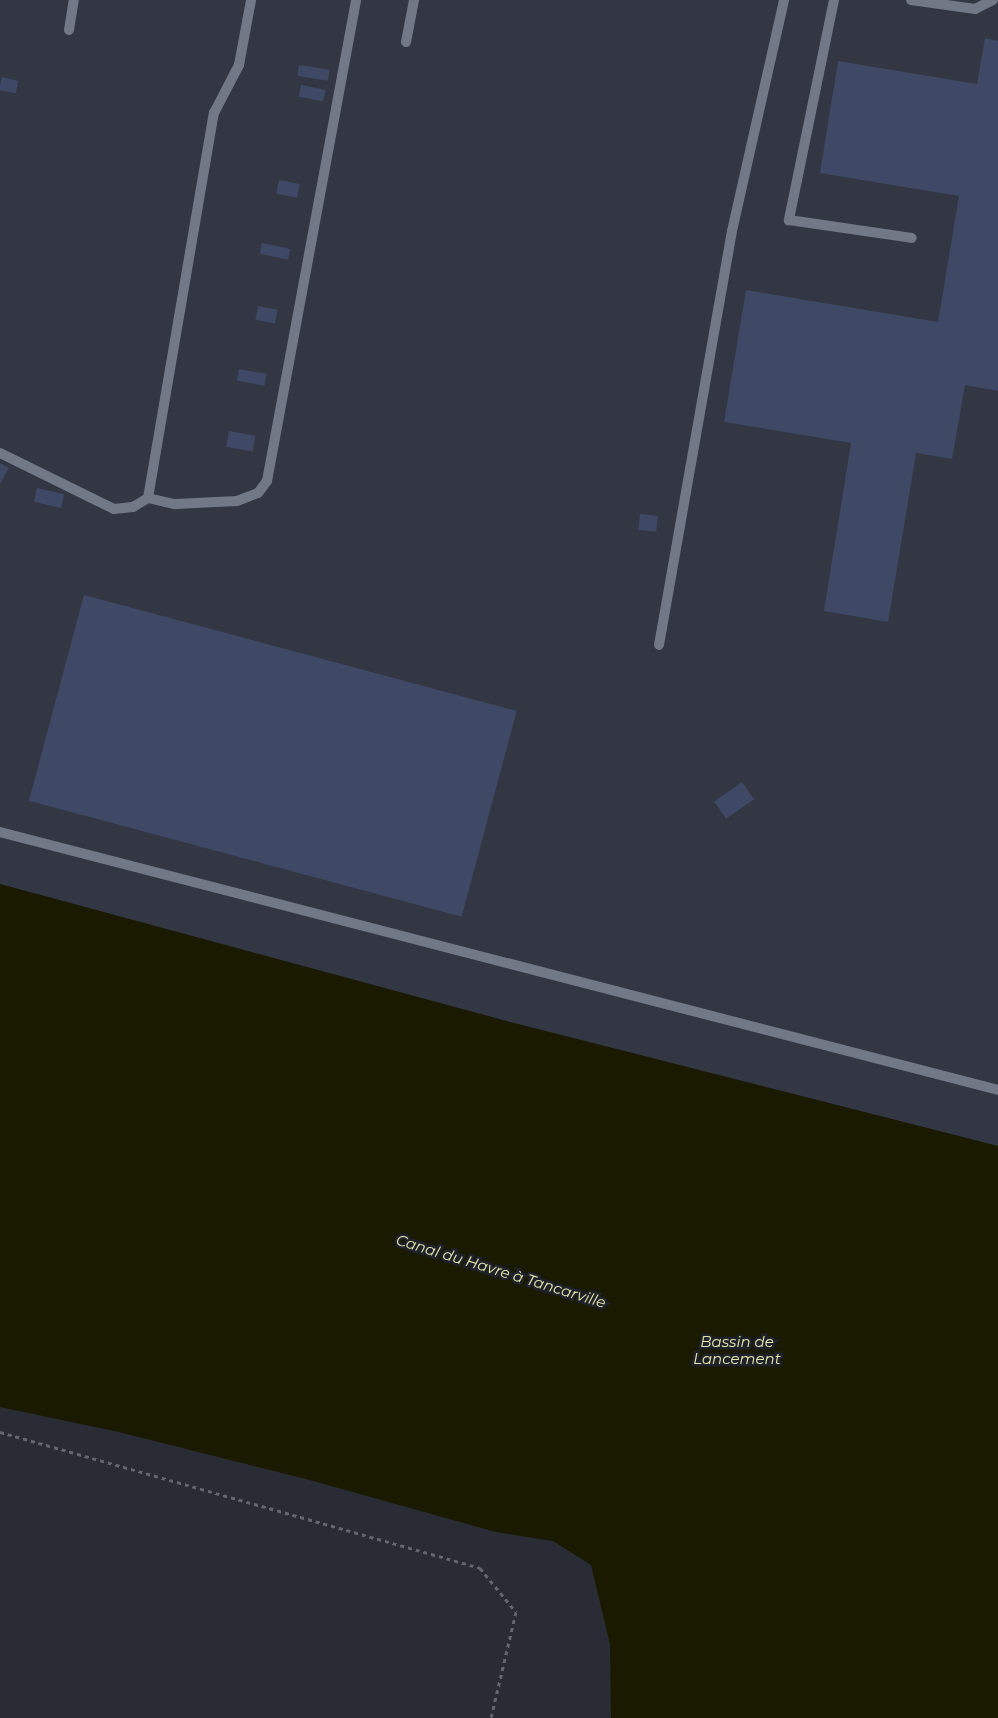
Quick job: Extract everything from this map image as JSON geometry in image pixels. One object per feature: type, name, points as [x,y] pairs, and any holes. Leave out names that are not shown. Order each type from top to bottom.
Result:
[{"type":"lane","points":[[69,30],[74,0]]},
{"type":"lane","points":[[148,498],[214,113],[239,65],[251,0]]},
{"type":"lane","points":[[0,453],[114,509],[133,507],[148,498],[175,504],[237,501],[258,493],[267,481],[356,0]]},
{"type":"lane","points":[[406,42],[414,0]]},
{"type":"lane","points":[[659,645],[732,231],[784,0]]},
{"type":"lane","points":[[834,0],[788,220],[912,238]]},
{"type":"lane","points":[[911,0],[975,9],[993,0]]},
{"type":"lane","points":[[0,832],[998,1090]]},
{"type":"path","points":[[0,1432],[480,1568],[516,1612],[491,1718]]},
{"type":"shaded area","points":[[0,0],[998,0],[998,1146],[514,1023],[0,884]]},
{"type":"water","name":"Bassin de Lancement","points":[[0,884],[514,1023],[998,1146],[998,1718],[611,1718],[610,1644],[591,1565],[553,1541],[496,1532],[306,1479],[119,1432],[0,1407]]},
{"type":"building","points":[[985,38],[998,41],[998,391],[965,385],[952,459],[916,453],[888,622],[824,611],[851,443],[724,422],[746,290],[938,322],[959,196],[820,173],[838,61],[977,84]]},
{"type":"building","points":[[299,65],[330,70],[328,81],[297,76]]},
{"type":"building","points":[[2,77],[19,81],[16,93],[0,90]]},
{"type":"building","points":[[301,85],[326,90],[323,102],[299,97]]},
{"type":"building","points":[[279,180],[300,184],[297,198],[276,194]]},
{"type":"building","points":[[262,243],[290,249],[288,260],[260,254]]},
{"type":"building","points":[[258,306],[278,310],[275,324],[255,320]]},
{"type":"building","points":[[239,369],[267,374],[264,386],[237,381]]},
{"type":"building","points":[[229,431],[256,436],[253,451],[226,447]]},
{"type":"building","points":[[0,463],[9,468],[0,484]]},
{"type":"building","points":[[37,488],[64,494],[61,508],[34,502]]},
{"type":"building","points":[[640,514],[658,516],[656,532],[638,530]]},
{"type":"building","points":[[84,595],[517,711],[462,917],[29,801]]},
{"type":"building","points":[[742,782],[754,799],[726,819],[714,802]]},
{"type":"water label","name":"Canal du Havre à Tancarville","points":[[501,1271]]}]
